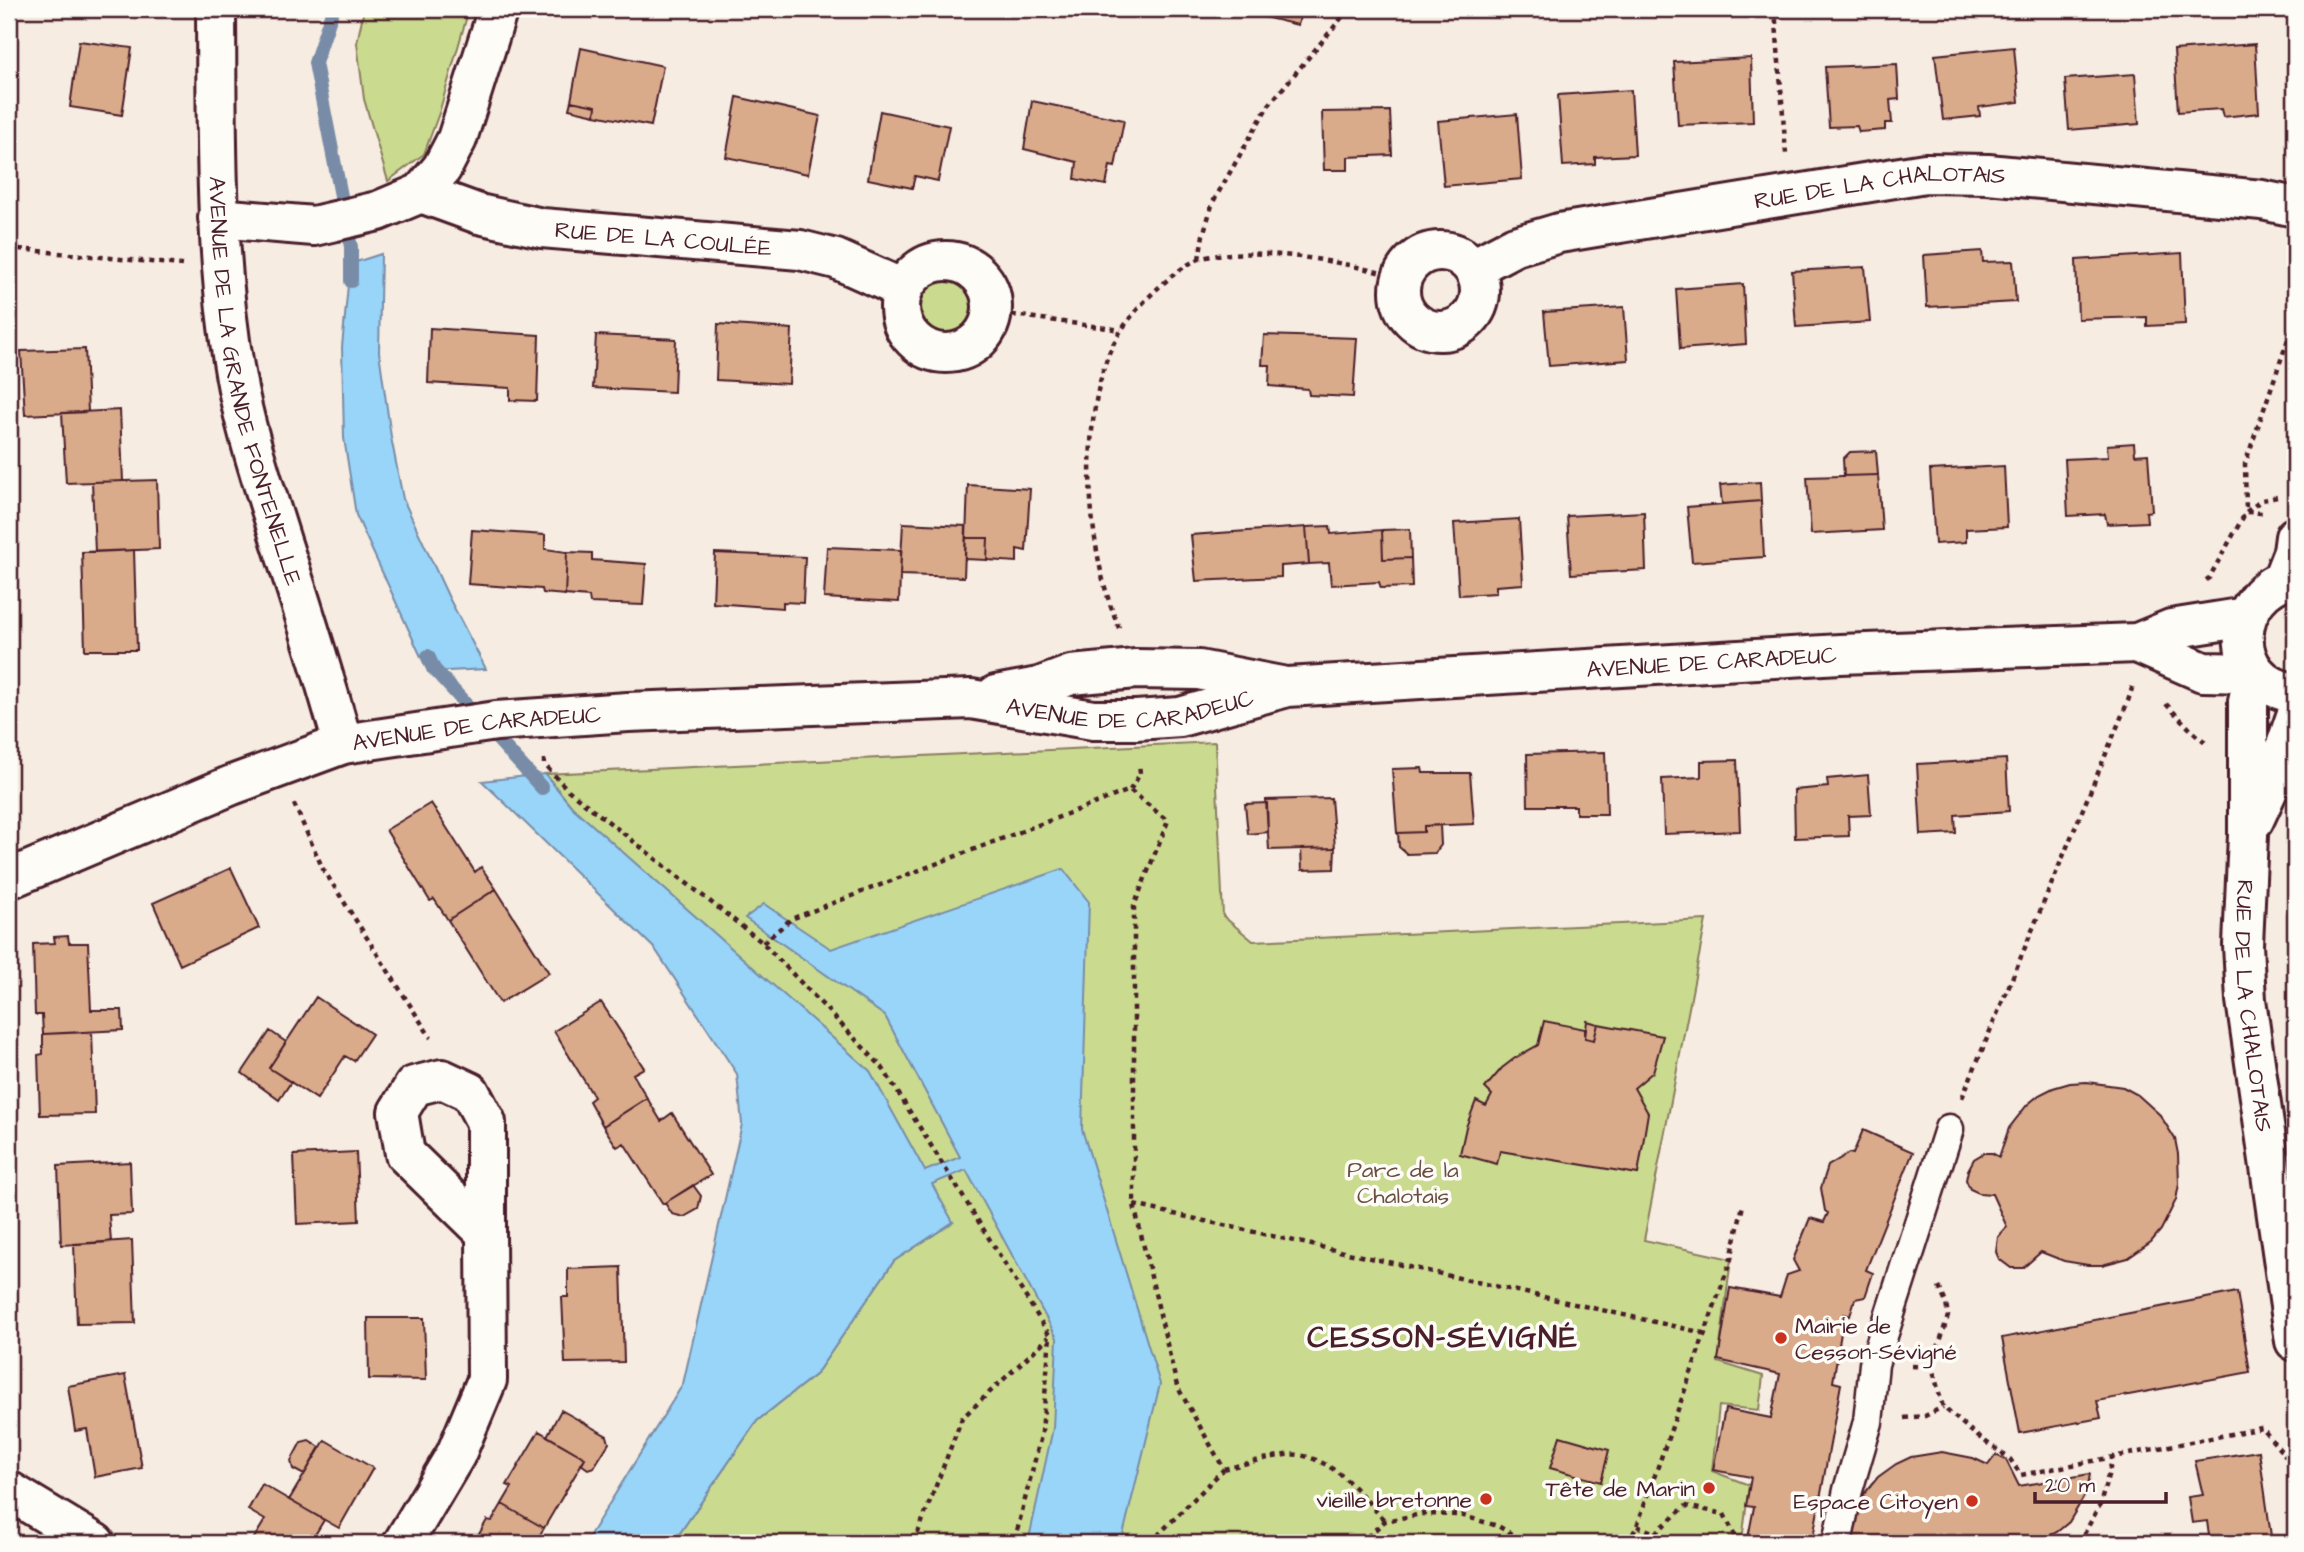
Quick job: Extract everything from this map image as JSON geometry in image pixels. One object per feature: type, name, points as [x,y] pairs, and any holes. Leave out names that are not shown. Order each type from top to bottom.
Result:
[{"type":"street","name":"AVENUE DE LA GRANDE FONTENELLE","points":[[216,9],[218,218],[235,374],[253,454],[317,653],[343,744]]},
{"type":"street","points":[[218,218],[314,226],[378,211],[421,193],[442,168],[457,139],[498,9]]},
{"type":"street","name":"RUE DE LA CHALOTAIS","points":[[1473,268],[1515,246],[1559,233],[1925,173],[1988,174],[2262,200],[2295,207]]},
{"type":"street","name":"RUE DE LA COULÉE","points":[[421,193],[479,214],[542,228],[800,250],[836,259],[903,289]]},
{"type":"street","points":[[1433,251],[1455,254],[1473,268],[1480,287],[1477,307],[1464,323],[1446,331],[1426,329],[1409,318],[1400,299],[1401,279],[1413,260],[1433,251]]},
{"type":"street","points":[[952,261],[974,270],[982,279],[992,300],[992,312],[989,324],[975,343],[952,353],[929,350],[910,335],[900,313],[903,289],[909,279],[928,264],[952,261]]},
{"type":"street","points":[[2295,537],[2289,579],[2267,588],[2255,601],[2246,617],[2244,634],[2246,652],[2254,673],[2282,691],[2295,693]]},
{"type":"street","name":"AVENUE DE CARADEUC","points":[[971,699],[1093,720],[1136,720],[1180,717],[1287,687],[1812,656],[2137,643],[2171,629],[2246,617]]},
{"type":"street","name":"AVENUE DE CARADEUC","points":[[2137,643],[2203,672],[2254,673]]},
{"type":"street","name":"AVENUE DE CARADEUC","points":[[9,878],[232,785],[343,744],[422,731],[541,717],[971,699],[1040,687],[1071,675],[1136,669],[1199,670],[1287,687]]},
{"type":"street","name":"RUE DE LA CHALOTAIS","points":[[2254,673],[2248,701],[2248,835],[2243,944],[2246,1000],[2295,1341]]},
{"type":"street","name":"RUE DE LA CHALOTAIS","points":[[2248,835],[2295,719]]},
{"type":"street","points":[[403,1543],[456,1454],[487,1380],[486,1122],[470,1092],[442,1079],[414,1086],[398,1112],[405,1154],[486,1233]]},
{"type":"street","points":[[1837,1543],[1848,1490],[1868,1422],[1874,1364],[1949,1129]]},
{"type":"street","points":[[9,1491],[95,1543]]},
{"type":"path","points":[[1199,259],[1213,202],[1268,106],[1349,9]]},
{"type":"path","points":[[1775,9],[1790,195]]},
{"type":"path","points":[[9,248],[222,269]]},
{"type":"path","points":[[1136,669],[1118,625],[1094,540],[1090,467],[1097,396],[1107,360],[1121,330],[1140,305],[1163,284],[1199,259],[1234,253],[1278,254],[1377,271],[1401,279]]},
{"type":"path","points":[[992,312],[1121,330]]},
{"type":"path","points":[[2286,496],[2262,500],[2246,512],[2245,464],[2295,319]]},
{"type":"path","points":[[1949,1129],[2128,701],[2137,670],[2137,643]]},
{"type":"path","points":[[541,717],[544,764],[568,790],[763,943],[882,1067],[1050,1336],[1042,1432],[1014,1543]]},
{"type":"path","points":[[763,943],[791,919],[1130,790],[1168,821],[1134,906],[1134,1205],[1177,1386],[1224,1469]]},
{"type":"path","points":[[292,800],[323,869],[431,1037],[442,1079]]},
{"type":"path","points":[[1134,1205],[1704,1333]]},
{"type":"path","points":[[1628,1543],[1637,1526],[1731,1259],[1743,1205]]},
{"type":"path","points":[[1905,1265],[1939,1287],[1947,1303],[1948,1316],[1932,1367],[1943,1407],[2010,1459],[2021,1475],[2262,1428],[2286,1456],[2295,1455]]},
{"type":"path","points":[[914,1543],[962,1418],[1050,1336]]},
{"type":"path","points":[[1925,1416],[1943,1407]]},
{"type":"path","points":[[1159,1543],[1159,1534],[1224,1469],[1298,1454],[1325,1464],[1346,1478],[1385,1521]]},
{"type":"path","points":[[2078,1543],[2100,1505],[2113,1457]]},
{"type":"path","points":[[1655,1533],[1686,1506],[1724,1514],[1739,1543]]},
{"type":"path","points":[[1360,1543],[1385,1521],[1422,1514],[1460,1516],[1498,1526],[1527,1543]]},
{"type":"path","points":[[1637,1526],[1655,1533],[1660,1543]]},
{"type":"green space","points":[[364,9],[469,9],[439,113],[424,154],[388,181],[364,99],[357,43]]},
{"type":"green space","points":[[947,281],[966,288],[973,307],[966,326],[947,333],[928,326],[921,307],[928,288]]},
{"type":"green space","name":"Parc de la Chalotais","points":[[1215,742],[1223,916],[1253,941],[1706,920],[1644,1240],[1731,1259],[1718,1362],[1763,1376],[1759,1410],[1719,1406],[1712,1471],[1749,1485],[1742,1541],[1748,1543],[673,1543],[757,1421],[816,1374],[894,1261],[953,1222],[572,807],[545,774]]},
{"type":"water","points":[[381,254],[379,352],[403,499],[486,669],[428,672],[356,515],[344,438],[342,347],[350,264]]},
{"type":"water","points":[[545,774],[572,807],[870,1071],[925,1171],[960,1157],[885,1016],[745,918],[764,904],[831,949],[1063,869],[1089,902],[1082,1129],[1160,1384],[1121,1543],[1028,1543],[1053,1428],[1057,1338],[966,1170],[932,1184],[953,1222],[894,1261],[816,1374],[757,1421],[673,1543],[585,1543],[683,1384],[742,1124],[737,1074],[655,949],[482,781]]},
{"type":"building","points":[[1230,9],[1302,9],[1298,25]]},
{"type":"building","points":[[79,41],[132,48],[122,115],[70,107]]},
{"type":"building","points":[[2255,44],[2259,113],[2223,117],[2221,109],[2178,112],[2174,50]]},
{"type":"building","points":[[2014,47],[2019,102],[1979,107],[1980,116],[1943,120],[1935,55]]},
{"type":"building","points":[[581,48],[663,66],[651,126],[595,115],[596,106],[571,101]]},
{"type":"building","points":[[1751,58],[1753,122],[1678,125],[1674,62]]},
{"type":"building","points":[[1897,64],[1899,99],[1890,100],[1892,123],[1885,123],[1885,130],[1859,132],[1857,126],[1829,127],[1825,67]]},
{"type":"building","points":[[2135,74],[2139,124],[2069,130],[2065,79]]},
{"type":"building","points":[[1631,90],[1635,155],[1595,157],[1595,164],[1563,166],[1558,95]]},
{"type":"building","points":[[737,97],[820,116],[808,174],[726,157]]},
{"type":"building","points":[[571,101],[596,106],[595,115],[569,109]]},
{"type":"building","points":[[1032,101],[1124,120],[1115,167],[1110,166],[1106,185],[1075,179],[1077,162],[1024,149]]},
{"type":"building","points":[[880,111],[949,126],[938,181],[915,176],[912,188],[868,179]]},
{"type":"building","points":[[1390,111],[1392,155],[1348,157],[1348,170],[1324,170],[1322,112]]},
{"type":"building","points":[[1517,114],[1522,179],[1444,186],[1438,121]]},
{"type":"building","points":[[1982,251],[1983,262],[2013,261],[2016,302],[1927,307],[1924,255]]},
{"type":"building","points":[[2182,253],[2185,324],[2147,326],[2147,317],[2078,319],[2076,260]]},
{"type":"building","points":[[1865,267],[1870,322],[1796,327],[1792,271]]},
{"type":"building","points":[[1743,284],[1746,344],[1680,349],[1676,289]]},
{"type":"building","points":[[1624,307],[1628,360],[1549,366],[1544,312]]},
{"type":"building","points":[[718,324],[792,329],[789,384],[716,380]]},
{"type":"building","points":[[430,328],[539,335],[537,401],[510,400],[510,388],[428,383]]},
{"type":"building","points":[[596,335],[676,339],[674,392],[593,388]]},
{"type":"building","points":[[1264,335],[1357,338],[1353,397],[1309,395],[1308,389],[1269,386],[1270,365],[1262,365]]},
{"type":"building","points":[[85,349],[88,412],[25,415],[21,351]]},
{"type":"building","points":[[120,410],[123,481],[66,483],[62,413]]},
{"type":"building","points":[[2134,443],[2135,455],[2148,454],[2152,511],[2146,512],[2147,522],[2107,524],[2105,514],[2068,516],[2065,459],[2108,457],[2107,445]]},
{"type":"building","points":[[1876,451],[1878,475],[1844,476],[1843,459],[1850,452]]},
{"type":"building","points":[[2004,466],[2007,527],[1966,529],[1966,542],[1935,544],[1930,470]]},
{"type":"building","points":[[1878,475],[1882,530],[1811,534],[1807,477]]},
{"type":"building","points":[[157,480],[159,549],[95,552],[92,482]]},
{"type":"building","points":[[1760,482],[1761,501],[1722,504],[1720,485]]},
{"type":"building","points":[[968,485],[1030,489],[1026,551],[1017,549],[1017,562],[987,560],[988,538],[966,538]]},
{"type":"building","points":[[1761,501],[1764,557],[1692,562],[1687,507]]},
{"type":"building","points":[[1644,512],[1646,570],[1571,574],[1567,516]]},
{"type":"building","points":[[1519,519],[1523,584],[1496,586],[1496,593],[1459,595],[1454,523]]},
{"type":"building","points":[[903,523],[966,526],[964,577],[900,575]]},
{"type":"building","points":[[1330,526],[1331,534],[1382,530],[1383,559],[1411,558],[1412,587],[1381,588],[1379,582],[1331,585],[1329,563],[1309,564],[1306,527]]},
{"type":"building","points":[[1306,527],[1309,564],[1281,566],[1281,577],[1196,581],[1191,535]]},
{"type":"building","points":[[1410,529],[1411,558],[1383,559],[1382,530]]},
{"type":"building","points":[[472,530],[545,535],[545,549],[567,552],[565,595],[543,593],[542,589],[468,584]]},
{"type":"building","points":[[966,538],[988,538],[987,560],[965,559]]},
{"type":"building","points":[[827,547],[901,550],[899,602],[824,598]]},
{"type":"building","points":[[134,550],[137,650],[85,650],[82,552]]},
{"type":"building","points":[[567,552],[592,553],[592,560],[646,564],[643,605],[590,603],[589,597],[565,595]]},
{"type":"building","points":[[715,553],[805,557],[803,603],[783,602],[783,608],[713,603]]},
{"type":"building","points":[[1605,752],[1607,814],[1576,814],[1576,806],[1528,806],[1527,754]]},
{"type":"building","points":[[2006,759],[2009,811],[1955,815],[1956,833],[1921,835],[1917,764]]},
{"type":"building","points":[[1737,760],[1740,831],[1664,834],[1662,779],[1701,777],[1701,761]]},
{"type":"building","points":[[1422,768],[1423,773],[1470,773],[1474,824],[1424,826],[1424,832],[1397,833],[1392,769]]},
{"type":"building","points":[[1868,775],[1871,815],[1848,816],[1849,836],[1795,838],[1794,790],[1828,787],[1827,779]]},
{"type":"building","points":[[1331,798],[1335,848],[1269,850],[1266,800]]},
{"type":"building","points":[[431,803],[475,872],[481,867],[496,889],[448,920],[434,899],[430,901],[386,830]]},
{"type":"building","points":[[1267,803],[1268,832],[1248,834],[1245,804]]},
{"type":"building","points":[[1440,825],[1441,845],[1435,853],[1407,854],[1399,847],[1398,833],[1424,832],[1424,826]]},
{"type":"building","points":[[1335,848],[1334,869],[1302,870],[1301,849]]},
{"type":"building","points":[[231,868],[259,928],[180,965],[153,903]]},
{"type":"building","points":[[496,889],[549,973],[500,1003],[448,920]]},
{"type":"building","points":[[68,936],[69,943],[88,943],[91,1010],[122,1010],[123,1030],[43,1034],[42,1015],[35,1015],[33,944],[55,943],[54,937]]},
{"type":"building","points":[[316,997],[372,1034],[354,1061],[345,1056],[317,1099],[269,1068]]},
{"type":"building","points":[[601,1002],[644,1068],[633,1074],[647,1098],[603,1126],[589,1101],[594,1097],[554,1031]]},
{"type":"building","points":[[1544,1021],[1585,1029],[1585,1038],[1594,1040],[1598,1024],[1663,1036],[1653,1072],[1634,1088],[1648,1113],[1638,1174],[1500,1151],[1497,1164],[1460,1154],[1476,1101],[1486,1106],[1492,1095],[1485,1088],[1502,1068],[1538,1045]]},
{"type":"building","points":[[1587,1021],[1598,1024],[1594,1040],[1585,1038]]},
{"type":"building","points":[[270,1031],[286,1042],[269,1068],[291,1082],[279,1100],[242,1073]]},
{"type":"building","points":[[92,1032],[95,1114],[40,1115],[38,1055],[43,1054],[43,1034]]},
{"type":"building","points":[[2087,1082],[2123,1087],[2138,1095],[2160,1115],[2175,1139],[2178,1154],[2179,1184],[2176,1200],[2161,1230],[2151,1242],[2128,1258],[2102,1265],[2088,1265],[2064,1261],[2041,1252],[2023,1268],[2011,1268],[1999,1259],[1996,1252],[1998,1237],[2007,1227],[1992,1194],[1970,1189],[1966,1180],[1968,1170],[1974,1159],[1984,1153],[1999,1157],[2009,1128],[2027,1105],[2039,1095],[2070,1083]]},
{"type":"building","points":[[647,1098],[661,1121],[672,1113],[711,1175],[663,1204],[624,1143],[617,1147],[603,1126]]},
{"type":"building","name":"Mairie de Cesson-Sévigné","points":[[1863,1130],[1913,1152],[1866,1270],[1873,1273],[1865,1297],[1855,1299],[1850,1316],[1844,1314],[1833,1382],[1841,1384],[1812,1543],[1775,1543],[1748,1538],[1754,1507],[1746,1506],[1751,1477],[1713,1470],[1725,1409],[1771,1418],[1780,1374],[1718,1360],[1730,1288],[1780,1297],[1787,1275],[1799,1271],[1793,1260],[1810,1218],[1824,1222],[1828,1213],[1825,1211],[1821,1188],[1828,1166],[1849,1153],[1853,1154]]},
{"type":"building","points":[[356,1152],[359,1221],[297,1224],[294,1155]]},
{"type":"building","points":[[130,1162],[132,1214],[109,1215],[111,1242],[61,1245],[58,1166]]},
{"type":"building","points":[[693,1185],[701,1196],[698,1209],[684,1217],[672,1214],[665,1203]]},
{"type":"building","points":[[132,1240],[135,1323],[77,1324],[74,1244]]},
{"type":"building","points":[[621,1267],[624,1362],[565,1363],[562,1297],[568,1297],[568,1269]]},
{"type":"building","points":[[2237,1292],[2250,1372],[2097,1401],[2101,1418],[2020,1433],[2002,1338]]},
{"type":"building","points":[[368,1318],[424,1318],[426,1380],[369,1379]]},
{"type":"building","points":[[125,1375],[142,1468],[95,1477],[87,1429],[75,1431],[68,1386]]},
{"type":"building","points":[[561,1410],[607,1436],[609,1443],[594,1467],[588,1469],[581,1464],[585,1458],[547,1436]]},
{"type":"building","points":[[539,1431],[585,1458],[544,1528],[502,1504],[512,1487],[507,1485]]},
{"type":"building","points":[[1560,1436],[1609,1450],[1601,1482],[1550,1468]]},
{"type":"building","points":[[309,1440],[320,1447],[304,1475],[293,1469],[291,1461],[301,1442]]},
{"type":"building","points":[[325,1440],[373,1468],[339,1528],[289,1500]]},
{"type":"building","points":[[2259,1451],[2272,1543],[2210,1543],[2207,1521],[2192,1523],[2188,1497],[2203,1495],[2195,1461]]},
{"type":"building","name":"Espace Citoyen","points":[[1942,1452],[1973,1458],[1988,1465],[1996,1455],[2006,1460],[2019,1486],[2090,1474],[2087,1492],[2069,1522],[2057,1532],[2035,1543],[1851,1543],[1855,1514],[1864,1494],[1878,1477],[1911,1457]]},
{"type":"building","points":[[262,1484],[324,1520],[310,1543],[251,1543],[265,1520],[248,1510]]},
{"type":"building","points":[[502,1504],[544,1528],[535,1543],[474,1543],[487,1520],[492,1521]]},
{"type":"waterway","points":[[333,9],[315,63],[351,247],[351,281]]},
{"type":"waterway","points":[[428,656],[434,669],[542,788]]},
{"type":"place","name":"Mairie de Cesson-Sévigné","points":[[1781,1338]]},
{"type":"place","name":"Tête de Marin","points":[[1709,1488]]},
{"type":"place","name":"vieille bretonne","points":[[1486,1499]]},
{"type":"place","name":"Espace Citoyen","points":[[1972,1501]]},
{"type":"district","name":"CESSON-SÉVIGNÉ","points":[[1443,1337]]}]
